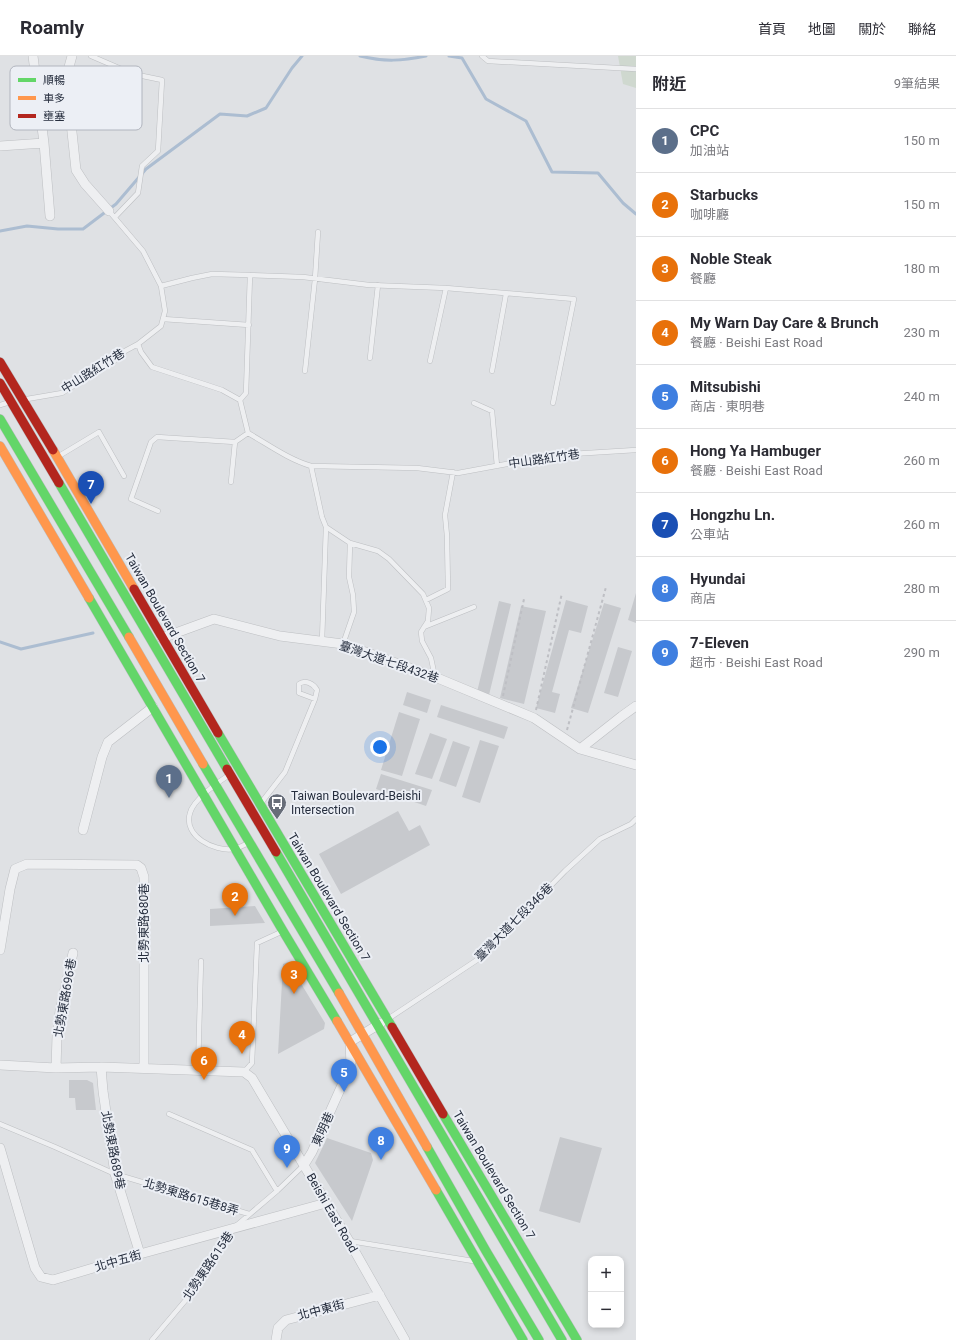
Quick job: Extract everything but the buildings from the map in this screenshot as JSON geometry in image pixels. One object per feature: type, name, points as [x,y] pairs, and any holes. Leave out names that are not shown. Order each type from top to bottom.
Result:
[{"type":"main road","name":"Taiwan Boulevard Section 7","points":[[0,362],[24,400],[260,805],[577,1340]]},
{"type":"main road","name":"Taiwan Boulevard Section 7","points":[[0,383],[562,1340]]},
{"type":"main road","points":[[0,419],[363,1034],[486,1251],[539,1340]]},
{"type":"main road","points":[[0,446],[523,1340]]},
{"type":"street","points":[[33,56],[34,66]]},
{"type":"street","points":[[70,66],[72,56]]},
{"type":"street","points":[[42,130],[50,216]]},
{"type":"street","points":[[72,130],[76,170],[85,184],[112,214]]},
{"type":"street","points":[[0,146],[44,143]]},
{"type":"street","name":"臺灣大道七段432巷","points":[[162,638],[214,619],[280,636],[343,644],[435,677],[534,718],[580,749]]},
{"type":"street","points":[[580,749],[636,706]]},
{"type":"street","points":[[83,830],[102,757],[108,742],[153,707]]},
{"type":"street","points":[[580,749],[636,765]]},
{"type":"street","name":"北勢東路680巷","points":[[0,950],[10,889],[15,870],[27,864],[137,865],[141,868],[144,877],[144,1068]]},
{"type":"street","name":"北勢東路696巷","points":[[56,1068],[57,1036],[60,1011],[73,953]]},
{"type":"street","points":[[350,1042],[387,1019]]},
{"type":"street","name":"東明巷","points":[[304,1165],[312,1152],[351,1065],[350,1042]]},
{"type":"street","points":[[0,1065],[56,1068],[101,1067],[244,1072]]},
{"type":"street","name":"北勢東路689巷","points":[[101,1067],[115,1174],[140,1254]]},
{"type":"street","name":"Beishi East Road","points":[[244,1072],[252,1078],[349,1241],[405,1340]]},
{"type":"street","name":"北中五街","points":[[0,1148],[35,1268],[41,1277],[53,1280],[140,1254],[326,1203]]},
{"type":"street","name":"北中東街","points":[[276,1340],[278,1328],[286,1320],[380,1295]]},
{"type":"lane","points":[[91,56],[115,66]]},
{"type":"lane","points":[[482,56],[488,61],[636,69]]},
{"type":"lane","points":[[142,76],[162,80],[158,151],[142,166],[138,193],[112,214],[143,251],[161,286],[165,311],[163,319],[249,325]]},
{"type":"lane","points":[[305,371],[315,279],[318,232]]},
{"type":"lane","points":[[161,286],[212,274],[250,275],[378,285],[446,288],[574,299],[553,403]]},
{"type":"lane","points":[[158,511],[131,499],[151,442],[157,437],[235,442],[248,433],[240,400],[246,393],[250,275]]},
{"type":"lane","points":[[370,358],[378,285]]},
{"type":"lane","points":[[430,361],[446,288]]},
{"type":"lane","points":[[492,371],[506,294]]},
{"type":"lane","name":"中山路紅竹巷","points":[[0,405],[10,401],[62,393],[114,361],[125,351],[138,344],[161,326],[163,319]]},
{"type":"lane","name":"中山路紅竹巷","points":[[138,344],[141,352],[152,367],[215,388],[240,400]]},
{"type":"lane","points":[[474,403],[492,411],[498,466]]},
{"type":"lane","points":[[57,457],[99,432],[124,476]]},
{"type":"lane","name":"中山路紅竹巷","points":[[248,433],[287,456],[311,466],[417,468],[458,473],[555,455],[636,450]]},
{"type":"lane","points":[[231,482],[235,442]]},
{"type":"lane","points":[[311,466],[322,517],[326,527],[322,641]]},
{"type":"lane","points":[[426,600],[448,588],[445,515],[453,472]]},
{"type":"lane","points":[[326,527],[350,543],[378,551],[389,559],[423,594],[429,608],[428,621],[421,632],[422,642],[431,658],[435,677]]},
{"type":"lane","points":[[343,644],[354,612],[353,595],[349,577],[350,543]]},
{"type":"lane","points":[[424,627],[474,608]]},
{"type":"lane","points":[[260,805],[285,772],[315,699],[317,690],[313,684],[302,682],[299,684],[299,694],[315,699]]},
{"type":"lane","points":[[239,768],[215,784],[204,794],[190,812],[189,822],[192,833],[210,846],[226,850],[236,849],[249,842]]},
{"type":"lane","name":"臺灣大道七段346巷","points":[[387,1019],[480,958],[565,871],[600,839],[631,824],[636,819]]},
{"type":"lane","points":[[244,1072],[252,1063],[257,943],[284,931]]},
{"type":"lane","points":[[198,1070],[201,961]]},
{"type":"lane","points":[[169,1114],[252,1150],[277,1191]]},
{"type":"lane","name":"北勢東路615巷8弄","points":[[0,1124],[115,1174],[250,1214]]},
{"type":"lane","name":"北勢東路615巷","points":[[152,1340],[190,1295],[232,1229],[277,1191],[304,1165]]},
{"type":"lane","points":[[349,1241],[477,1262]]},
{"type":"path","points":[[564,739],[606,587]]},
{"type":"path","points":[[534,718],[562,593]]},
{"type":"path","points":[[501,705],[524,599]]},
{"type":"shaded area","points":[[618,56],[636,56],[636,88],[623,84]]},
{"type":"waterway","points":[[0,231],[27,226],[58,229],[83,229],[116,204],[146,169],[220,114],[247,116],[266,108],[292,68],[302,56]]},
{"type":"waterway","points":[[360,56],[393,60],[426,56]]},
{"type":"waterway","points":[[449,56],[462,58],[486,99],[526,121],[552,172],[598,173],[623,203],[636,214]]},
{"type":"waterway","points":[[0,642],[21,649],[93,633]]},
{"type":"traffic: fast","points":[[0,419],[129,637]]},
{"type":"traffic: fast","points":[[59,483],[227,769]]},
{"type":"traffic: fast","points":[[89,598],[337,1021]]},
{"type":"traffic: fast","points":[[218,733],[392,1027]]},
{"type":"traffic: fast","points":[[203,764],[339,993]]},
{"type":"traffic: fast","points":[[276,852],[562,1340]]},
{"type":"traffic: fast","points":[[443,1114],[577,1340]]},
{"type":"traffic: fast","points":[[427,1147],[539,1340]]},
{"type":"traffic: fast","points":[[436,1190],[523,1340]]},
{"type":"traffic: slow","points":[[0,446],[89,598]]},
{"type":"traffic: slow","points":[[53,450],[134,589]]},
{"type":"traffic: slow","points":[[129,637],[203,764]]},
{"type":"traffic: slow","points":[[339,993],[427,1147]]},
{"type":"traffic: slow","points":[[337,1021],[436,1190]]},
{"type":"traffic: jam","points":[[0,362],[53,450]]},
{"type":"traffic: jam","points":[[0,383],[59,483]]},
{"type":"traffic: jam","points":[[134,589],[218,733]]},
{"type":"traffic: jam","points":[[227,769],[276,852]]},
{"type":"traffic: jam","points":[[392,1027],[443,1114]]},
{"type":"place","name":"Hongzhu Ln.","points":[[91,504]]},
{"type":"place","name":"CPC","points":[[169,798]]},
{"type":"place","name":"Taiwan Boulevard-Beishi Intersection","points":[[277,820]]},
{"type":"place","name":"Starbucks","points":[[235,916]]},
{"type":"place","name":"Noble Steak","points":[[294,994]]},
{"type":"place","name":"My Warn Day Care & Brunch","points":[[242,1054]]},
{"type":"place","name":"Hong Ya Hambuger","points":[[204,1080]]},
{"type":"place","name":"Mitsubishi","points":[[344,1092]]},
{"type":"place","name":"Hyundai","points":[[381,1160]]},
{"type":"place","name":"7-Eleven","points":[[287,1168]]}]
